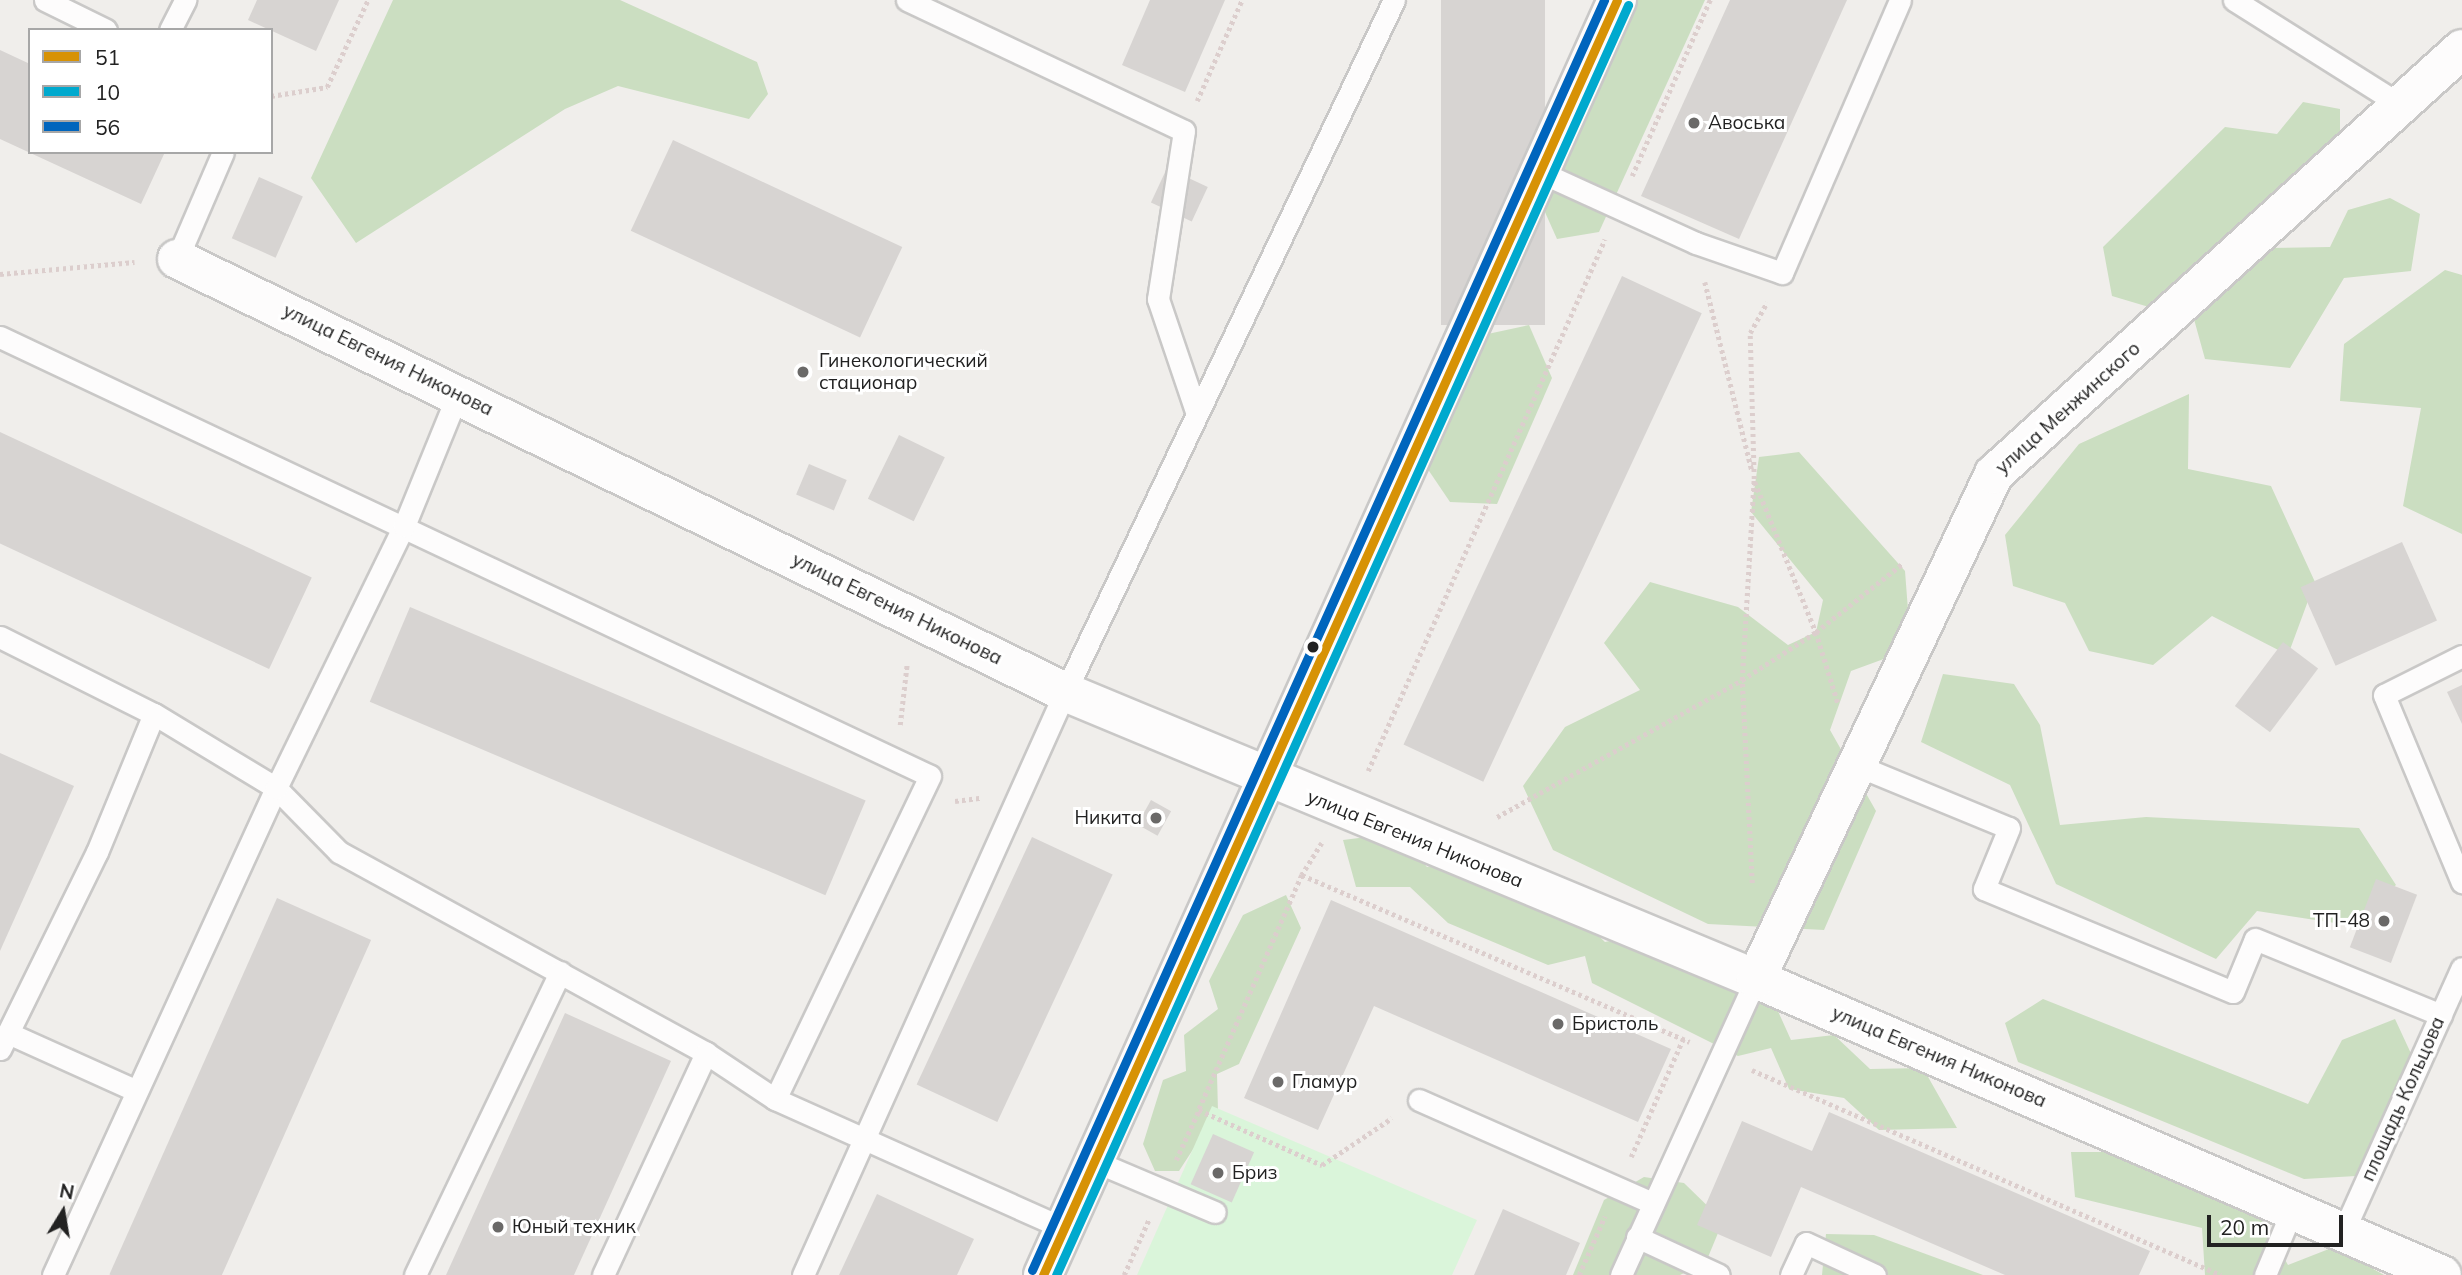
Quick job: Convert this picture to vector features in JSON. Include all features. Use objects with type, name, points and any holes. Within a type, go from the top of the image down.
[{"type":"street","points":[[1043,1275],[1617,0]]},
{"type":"street","name":"улица Менжинского","points":[[1756,979],[1994,474],[2462,49]]},
{"type":"street","name":"улица Евгения Никонова","points":[[177,259],[1065,692],[1268,779],[1756,979],[2344,1230],[2442,1275]]},
{"type":"lane","points":[[45,0],[102,28]]},
{"type":"lane","points":[[171,28],[185,0]]},
{"type":"lane","points":[[907,0],[1184,131],[1158,299],[1197,414]]},
{"type":"lane","points":[[803,1275],[866,1140],[1065,692],[1394,0]]},
{"type":"lane","points":[[1539,172],[1696,243],[1782,273],[1900,0]]},
{"type":"lane","points":[[2235,0],[2402,106]]},
{"type":"lane","points":[[177,259],[222,154]]},
{"type":"lane","points":[[0,337],[930,776],[775,1099]]},
{"type":"lane","points":[[53,1275],[276,788],[404,526],[458,394]]},
{"type":"lane","points":[[0,637],[155,714],[276,788],[339,852],[706,1053],[775,1099],[1064,1228]]},
{"type":"lane","points":[[2462,656],[2384,695],[2462,882]]},
{"type":"lane","points":[[137,1091],[4,1041],[97,852],[155,714]]},
{"type":"lane","points":[[1856,765],[2009,828],[1984,889],[2233,992],[2255,939],[2441,1015]]},
{"type":"lane","name":"площадь Кольцова","points":[[2344,1230],[2462,968]]},
{"type":"lane","points":[[415,1275],[560,972]]},
{"type":"lane","points":[[1621,1275],[1756,979]]},
{"type":"lane","points":[[603,1275],[706,1053]]},
{"type":"lane","points":[[1419,1100],[1653,1203]]},
{"type":"lane","points":[[1094,1161],[1215,1212]]},
{"type":"lane","points":[[2265,1275],[2293,1208]]},
{"type":"lane","points":[[1637,1237],[1719,1275]]},
{"type":"lane","points":[[1791,1275],[1806,1243],[1875,1275]]},
{"type":"path","points":[[273,96],[327,87],[368,0]]},
{"type":"path","points":[[1184,131],[1242,0]]},
{"type":"path","points":[[1419,1100],[1322,1165],[1199,1110],[1301,875],[1366,777],[1710,0]]},
{"type":"path","points":[[1696,243],[1754,479],[1816,632],[1856,765]]},
{"type":"path","points":[[0,274],[177,259]]},
{"type":"path","points":[[1753,893],[1742,680],[1754,479],[1750,333],[1782,273]]},
{"type":"path","points":[[1497,817],[1742,680],[1816,632],[1911,557]]},
{"type":"path","points":[[896,760],[913,617]]},
{"type":"path","points":[[916,805],[1020,794]]},
{"type":"path","points":[[1301,875],[2221,1275]]},
{"type":"green space","points":[[393,0],[620,0],[757,62],[768,94],[749,119],[618,86],[565,109],[356,243],[311,178]]},
{"type":"green space","points":[[1632,0],[1705,0],[1599,232],[1557,239],[1540,201]]},
{"type":"green space","points":[[2303,102],[2340,109],[2340,152],[2159,310],[2112,296],[2103,247],[2225,127],[2277,134]]},
{"type":"green space","points":[[2390,198],[2420,214],[2411,271],[2344,278],[2290,368],[2205,359],[2192,312],[2266,248],[2330,247],[2348,210]]},
{"type":"green space","points":[[2445,270],[2462,275],[2462,534],[2403,506],[2421,408],[2340,401],[2344,344]]},
{"type":"green space","points":[[1529,325],[1552,378],[1497,504],[1450,502],[1425,465],[1483,335]]},
{"type":"green space","points":[[2189,394],[2188,469],[2271,486],[2315,582],[2288,655],[2212,616],[2153,665],[2089,651],[2065,603],[2013,586],[2005,535],[2079,444]]},
{"type":"green space","points":[[1799,452],[1905,571],[1911,649],[1851,671],[1830,730],[1876,811],[1824,930],[1708,924],[1553,850],[1523,786],[1565,727],[1640,690],[1604,643],[1650,582],[1738,607],[1788,645],[1816,632],[1823,600],[1751,512],[1759,457]]},
{"type":"green space","points":[[1943,674],[2014,684],[2040,725],[2060,825],[2146,817],[2359,828],[2396,885],[2348,925],[2257,911],[2216,959],[2056,884],[2010,785],[1921,742]]},
{"type":"green space","points":[[1399,833],[1427,867],[1463,858],[1569,908],[1605,942],[1634,936],[1768,989],[1791,1040],[1834,1035],[1870,1069],[1923,1068],[1957,1128],[1879,1130],[1844,1098],[1789,1089],[1771,1048],[1738,1056],[1592,983],[1585,956],[1548,965],[1448,923],[1410,887],[1356,887],[1343,840]]},
{"type":"green space","points":[[1286,895],[1301,928],[1239,1064],[1217,1074],[1218,1111],[1179,1171],[1155,1171],[1143,1144],[1163,1080],[1186,1071],[1184,1035],[1218,1009],[1209,981],[1243,915]]},
{"type":"green space","points":[[2043,999],[2308,1104],[2342,1040],[2395,1019],[2414,1060],[2356,1176],[2304,1179],[2018,1062],[2005,1023]]},
{"type":"green space","points":[[1212,1106],[1477,1220],[1452,1275],[1137,1275]]},
{"type":"green space","points":[[2071,1152],[2125,1152],[2259,1213],[2288,1265],[2334,1247],[2384,1275],[2205,1275],[2202,1228],[2075,1197]]},
{"type":"green space","points":[[1644,1177],[1684,1183],[1723,1221],[1706,1262],[1680,1275],[1573,1275],[1604,1200]]},
{"type":"green space","points":[[1826,1234],[1874,1235],[1983,1275],[1822,1275]]},
{"type":"building","points":[[257,0],[339,0],[316,51],[273,31],[273,28],[266,28],[248,20]]},
{"type":"building","points":[[1150,0],[1225,0],[1185,92],[1122,65]]},
{"type":"building","points":[[1441,0],[1545,0],[1545,325],[1441,325]]},
{"type":"building","points":[[1730,0],[1847,0],[1739,239],[1641,196]]},
{"type":"building","points":[[0,50],[28,63],[28,152],[0,139]]},
{"type":"building","points":[[673,140],[902,247],[860,338],[631,231]]},
{"type":"building","points":[[33,154],[164,154],[141,204]]},
{"type":"building","points":[[1167,168],[1208,187],[1192,221],[1151,202]]},
{"type":"building","points":[[259,177],[303,197],[276,258],[232,238]]},
{"type":"building","points":[[1622,276],[1702,313],[1483,782],[1404,745]]},
{"type":"building","points":[[0,432],[312,577],[269,669],[0,543]]},
{"type":"building","points":[[899,435],[945,457],[914,521],[868,499]]},
{"type":"building","points":[[809,464],[847,480],[834,510],[796,494]]},
{"type":"building","points":[[2402,542],[2437,621],[2336,666],[2301,587]]},
{"type":"building","points":[[410,607],[866,800],[825,895],[370,702]]},
{"type":"building","points":[[2283,642],[2318,668],[2270,732],[2235,706]]},
{"type":"building","points":[[2462,685],[2462,724],[2447,692]]},
{"type":"building","points":[[0,753],[74,786],[0,951]]},
{"type":"building","points":[[1151,800],[1171,811],[1158,836],[1137,824]]},
{"type":"building","points":[[1032,837],[1113,875],[997,1122],[917,1084]]},
{"type":"building","name":"ТП-48","points":[[2376,879],[2417,895],[2391,963],[2350,947]]},
{"type":"building","points":[[277,898],[371,940],[222,1275],[109,1274]]},
{"type":"building","points":[[1331,900],[1671,1049],[1638,1122],[1374,1006],[1318,1130],[1244,1098]]},
{"type":"building","points":[[565,1013],[671,1061],[574,1275],[446,1275]]},
{"type":"building","points":[[1829,1112],[2150,1251],[2139,1275],[2005,1275],[1801,1187],[1771,1257],[1697,1225],[1742,1121],[1812,1151]]},
{"type":"building","points":[[1213,1134],[1254,1152],[1232,1203],[1191,1184]]},
{"type":"building","points":[[877,1194],[974,1239],[957,1275],[839,1275]]},
{"type":"building","points":[[1503,1209],[1580,1243],[1566,1275],[1474,1275]]},
{"type":"transit line","name":"56","points":[[1032,1270],[1604,0]]},
{"type":"transit line","name":"51","points":[[1043,1275],[1617,0]]},
{"type":"transit line","name":"10","points":[[1056,1275],[1628,5]]},
{"type":"place","name":"Авоська","points":[[1694,123]]},
{"type":"place","name":"Гинекологический стационар","points":[[803,372]]},
{"type":"place","name":"Никита","points":[[1156,818]]},
{"type":"place","name":"ТП-48","points":[[2384,921]]},
{"type":"place","name":"Бристоль","points":[[1558,1024]]},
{"type":"place","name":"Гламур","points":[[1278,1082]]},
{"type":"place","name":"Бриз","points":[[1218,1173]]},
{"type":"place","name":"Юный техник","points":[[498,1227]]}]
